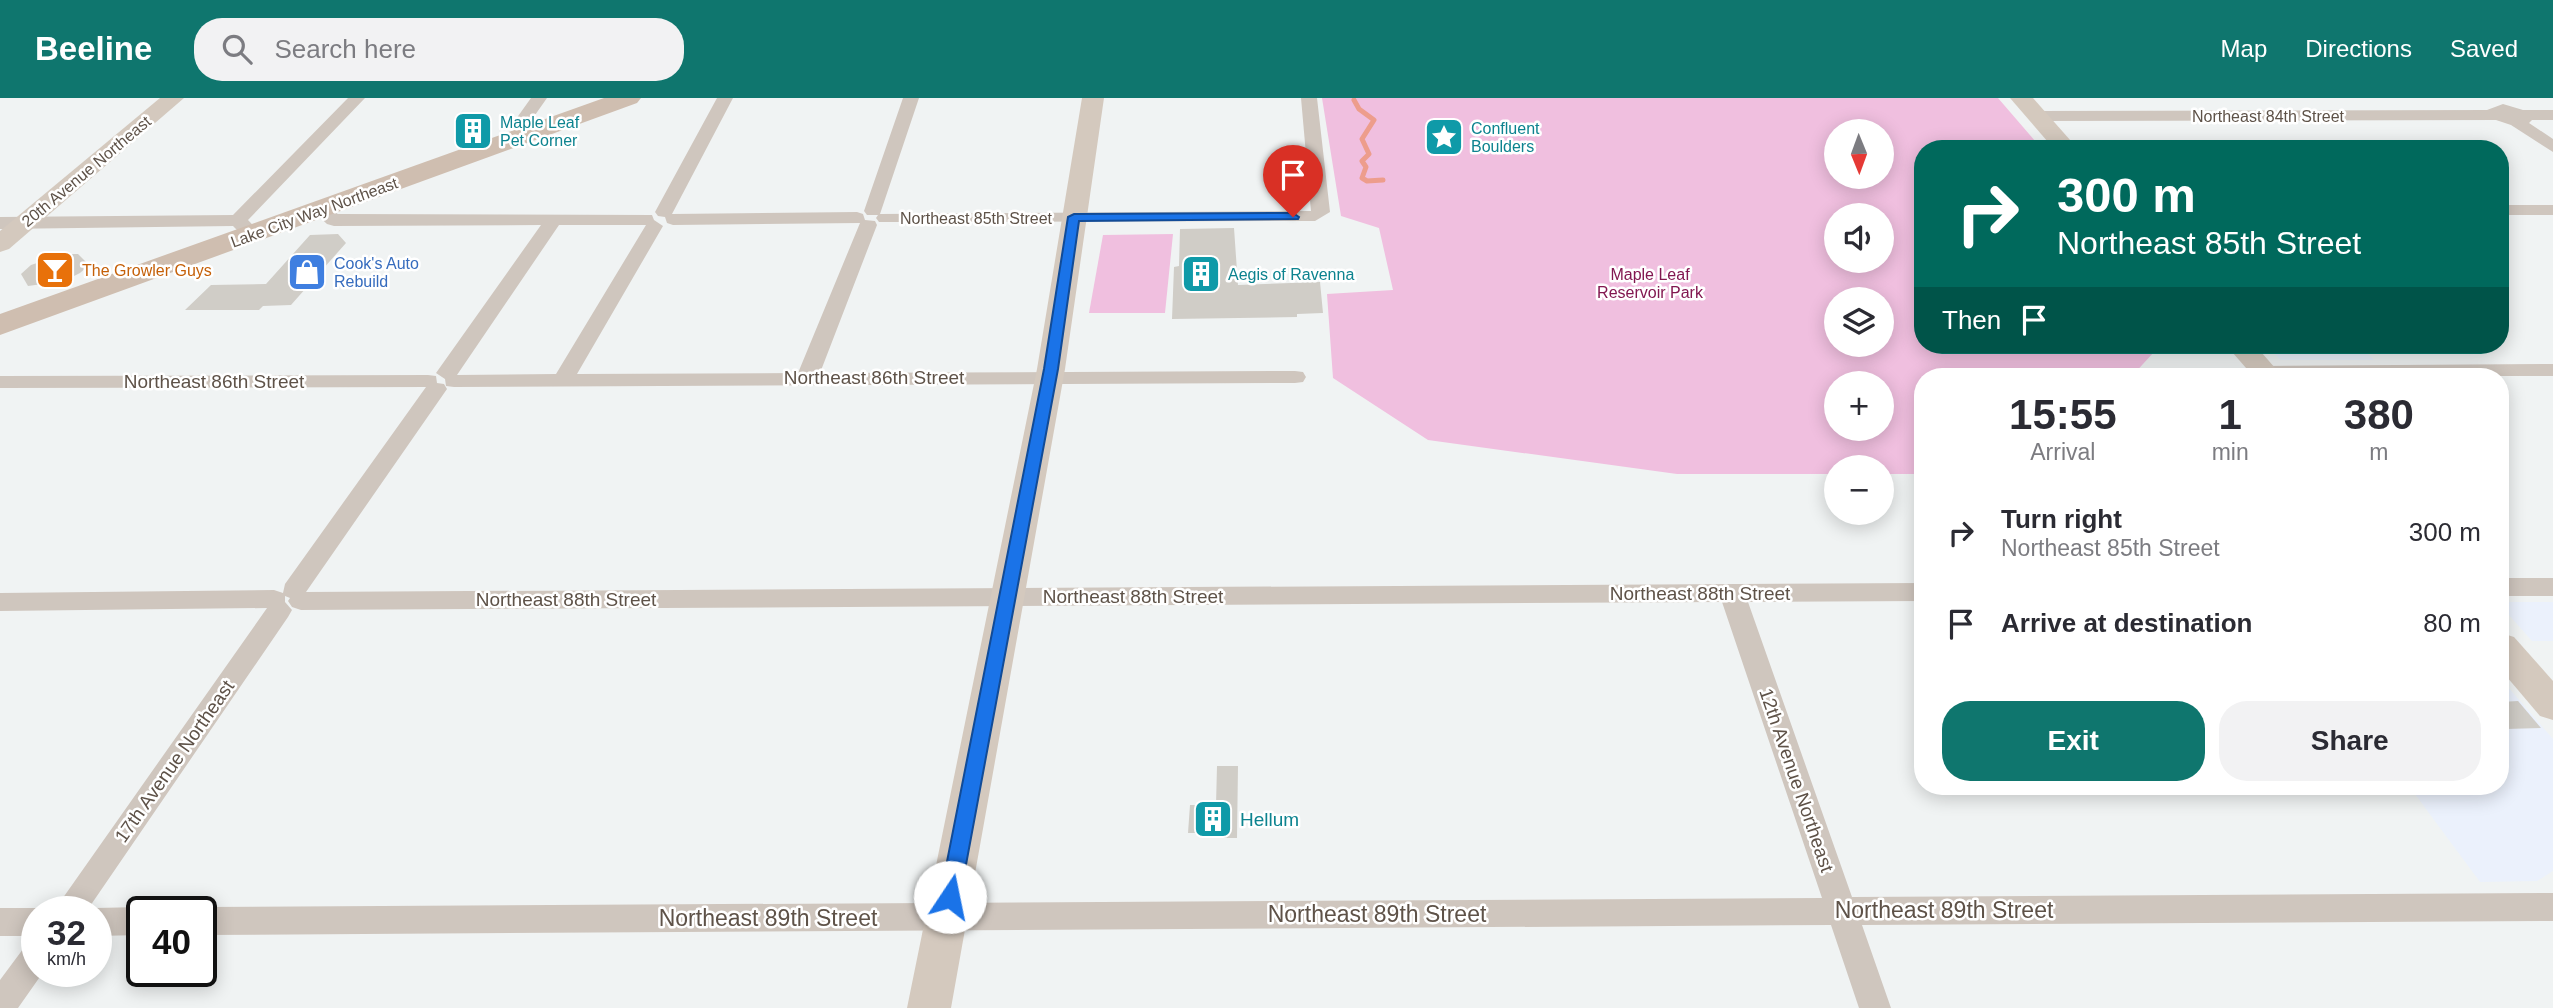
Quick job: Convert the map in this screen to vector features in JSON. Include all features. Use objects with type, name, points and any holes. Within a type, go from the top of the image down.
[{"type":"main road","name":"Lake City Way Northeast","points":[[0,325],[245,227],[320,209],[628,98]]},
{"type":"street","name":"20th Avenue Northeast","points":[[0,244],[173,98]]},
{"type":"street","points":[[0,223],[245,227],[356,98]]},
{"type":"street","points":[[530,134],[519,126],[539,98]]},
{"type":"street","points":[[563,380],[659,219],[725,98]]},
{"type":"street","points":[[807,378],[871,218],[911,98]]},
{"type":"street","points":[[929,1008],[1049,377],[1093,98]]},
{"type":"street","name":"Northeast 85th Street","points":[[320,209],[334,220],[1319,215],[1309,98]]},
{"type":"street","points":[[2021,98],[2059,140]]},
{"type":"street","points":[[2484,98],[2499,112],[2519,118],[2553,115]]},
{"type":"street","name":"Northeast 84th Street","points":[[2038,116],[2499,112]]},
{"type":"street","points":[[2519,118],[2553,147]]},
{"type":"street","points":[[2509,210],[2553,210]]},
{"type":"street","name":"17th Avenue Northeast","points":[[79,896],[554,219]]},
{"type":"street","points":[[2249,354],[2261,368]]},
{"type":"street","points":[[2509,371],[2553,370]]},
{"type":"street","name":"Northeast 86th Street","points":[[0,382],[1295,377]]},
{"type":"street","points":[[2509,587],[2553,587]]},
{"type":"street","name":"Northeast 88th Street","points":[[0,602],[1914,592]]},
{"type":"street","name":"12th Avenue Northeast","points":[[1732,593],[1875,1008]]},
{"type":"street","points":[[2509,655],[2553,706]]},
{"type":"street","name":"Northeast 89th Street","points":[[217,921],[2553,907]]},
{"type":"street","points":[[0,922],[21,922]]},
{"type":"street","points":[[0,1007],[21,977]]},
{"type":"shaded area","points":[[2275,354],[2368,354],[2374,360],[2281,360]]},
{"type":"shaded area","points":[[2509,602],[2553,602],[2553,641],[2532,641],[2509,615]]},
{"type":"shaded area","points":[[2509,688],[2553,739],[2553,871],[2537,881],[2480,882],[2416,795],[2509,795]]},
{"type":"green space","name":"Maple Leaf Reservoir Park","points":[[1322,98],[1998,98],[2034,140],[1914,140],[1914,354],[2152,354],[2139,368],[1914,368],[1914,474],[1894,474],[1894,455],[1824,455],[1824,474],[1677,474],[1428,440],[1333,378],[1327,294],[1393,290],[1379,228],[1341,216]]},
{"type":"green space","points":[[1173,234],[1165,313],[1089,313],[1103,235]]},
{"type":"building","name":"Aegis of Ravenna","points":[[1234,228],[1238,285],[1320,282],[1323,313],[1297,314],[1297,317],[1172,319],[1174,267],[1179,266],[1180,229]]},
{"type":"building","name":"Cook's Auto Rebuild","points":[[338,234],[346,243],[291,305],[263,306],[259,310],[185,310],[211,285],[266,284],[310,235]]},
{"type":"building","name":"The Growler Guys","points":[[64,254],[78,254],[89,265],[64,281],[28,286],[21,274],[31,265]]},
{"type":"building","points":[[2518,701],[2541,728],[2509,729],[2509,702]]},
{"type":"building","name":"Hellum","points":[[1217,766],[1238,766],[1237,838],[1213,838],[1214,833],[1188,833],[1190,805],[1216,805]]},
{"type":"waterway","points":[[1354,100],[1359,109],[1374,120],[1362,139],[1369,154],[1362,161],[1366,167],[1362,178],[1367,181],[1383,180]]},
{"type":"place","name":"Maple Leaf Pet Corner","points":[[473,131]]},
{"type":"place","name":"Confluent Boulders","points":[[1444,137]]},
{"type":"place","name":"The Growler Guys","points":[[55,270]]},
{"type":"place","name":"Cook's Auto Rebuild","points":[[307,272]]},
{"type":"place","name":"Aegis of Ravenna","points":[[1201,274]]},
{"type":"place","name":"Hellum","points":[[1213,819]]},
{"type":"route","points":[[950,897],[1051,369],[1074,217],[1293,217]]}]
